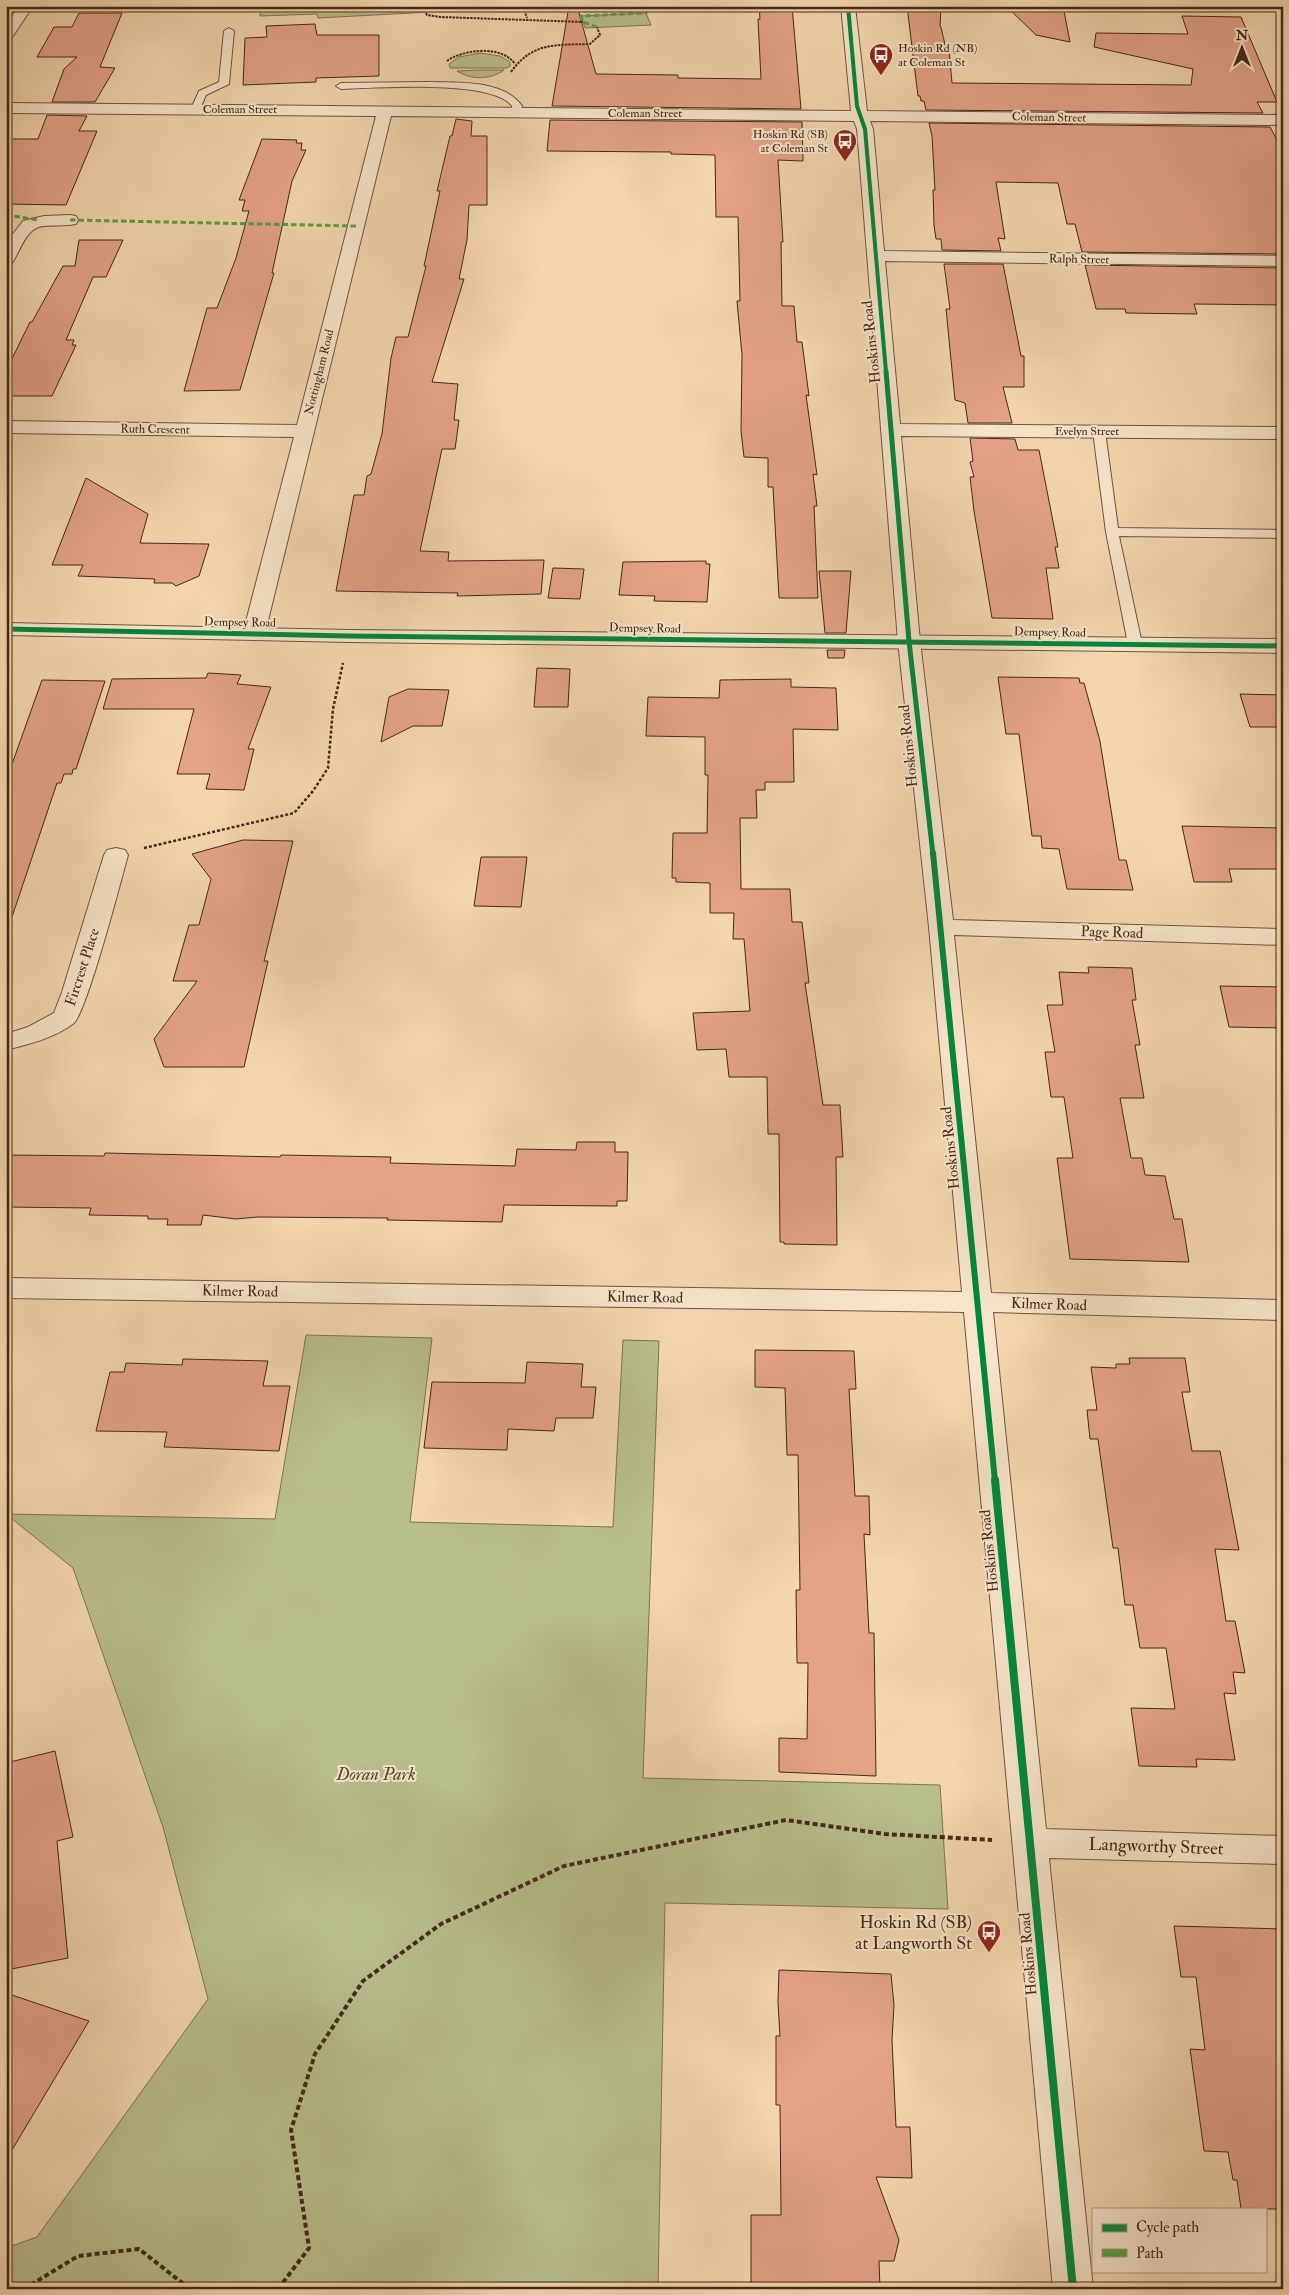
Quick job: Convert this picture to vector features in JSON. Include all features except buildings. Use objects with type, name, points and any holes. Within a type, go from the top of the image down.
[{"type":"street","points":[[6,36],[26,6]]},
{"type":"street","name":"Hoskins Road","points":[[848,6],[857,106],[864,129],[892,430],[909,641],[941,927],[1073,2289]]},
{"type":"street","points":[[1256,6],[1283,6]]},
{"type":"street","name":"Coleman Street","points":[[6,108],[861,114],[1283,120]]},
{"type":"street","name":"Nottingham Road","points":[[254,633],[386,111]]},
{"type":"street","points":[[6,259],[25,226],[40,220],[70,220]]},
{"type":"street","name":"Ralph Street","points":[[875,256],[1283,261]]},
{"type":"street","name":"Ruth Crescent","points":[[6,428],[304,431]]},
{"type":"street","name":"Evelyn Street","points":[[892,430],[1283,433]]},
{"type":"street","name":"Dempsey Road","points":[[6,629],[349,636],[1283,646]]},
{"type":"street","name":"Fircrest Place","points":[[6,1042],[37,1032],[65,1017],[116,855]]},
{"type":"street","name":"Page Road","points":[[941,927],[1283,937]]},
{"type":"street","name":"Kilmer Road","points":[[6,1288],[977,1302],[1283,1310]]},
{"type":"street","name":"Langworthy Street","points":[[1030,1843],[1283,1850]]},
{"type":"lane","points":[[196,109],[202,94],[224,84],[229,31]]},
{"type":"lane","points":[[341,86],[447,86],[486,89],[508,96],[517,106],[516,112]]},
{"type":"lane","points":[[1099,431],[1112,532],[1135,644]]},
{"type":"lane","points":[[1112,532],[1283,534]]},
{"type":"path","points":[[646,13],[652,6]]},
{"type":"path","points":[[523,7],[527,18]]},
{"type":"path","points":[[426,13],[427,15],[442,17],[527,18],[583,22]]},
{"type":"path","points":[[530,53],[549,45],[590,44],[600,35],[597,28]]},
{"type":"path","points":[[445,64],[448,59],[455,55],[480,52],[503,54],[511,58],[515,64]]},
{"type":"path","points":[[116,855],[210,831],[294,813],[313,791],[328,768],[333,709],[349,636]]},
{"type":"path","points":[[278,2289],[309,2248],[291,2130],[315,2054],[363,1981],[441,1924],[564,1866],[786,1820],[885,1834],[1030,1843]]},
{"type":"path","points":[[24,2289],[78,2256],[139,2249],[190,2289]]},
{"type":"green space","points":[[263,6],[543,6],[318,18],[317,14],[260,16],[260,8]]},
{"type":"green space","points":[[646,13],[651,25],[585,28],[581,16]]},
{"type":"green space","points":[[480,53],[500,56],[510,62],[510,66],[507,68],[450,68],[449,64],[459,57]]},
{"type":"green space","points":[[504,70],[493,76],[481,78],[468,76],[457,71]]},
{"type":"green space","name":"Doran Park","points":[[306,1335],[432,1338],[410,1522],[613,1527],[623,1340],[659,1341],[643,1778],[940,1785],[948,1909],[665,1903],[658,2289],[6,2289],[6,2248],[37,2237],[208,1999],[163,1827],[73,1568],[6,1514],[275,1519]]},
{"type":"marked path","points":[[597,27],[583,22],[581,16],[646,13]]},
{"type":"marked path","points":[[6,215],[39,220]]},
{"type":"marked path","points":[[70,220],[235,225],[356,226]]},
{"type":"cycle path","points":[[848,6],[857,106],[865,129],[909,641],[941,927],[1073,2289]]},
{"type":"cycle path","points":[[6,629],[349,636],[1283,646]]},
{"type":"place","name":"Hoskin Rd (NB) at Coleman St","points":[[881,76]]},
{"type":"place","name":"Hoskin Rd (SB) at Coleman St","points":[[845,162]]},
{"type":"place","name":"Hoskin Rd (SB) at Langworth St","points":[[989,1953]]}]
